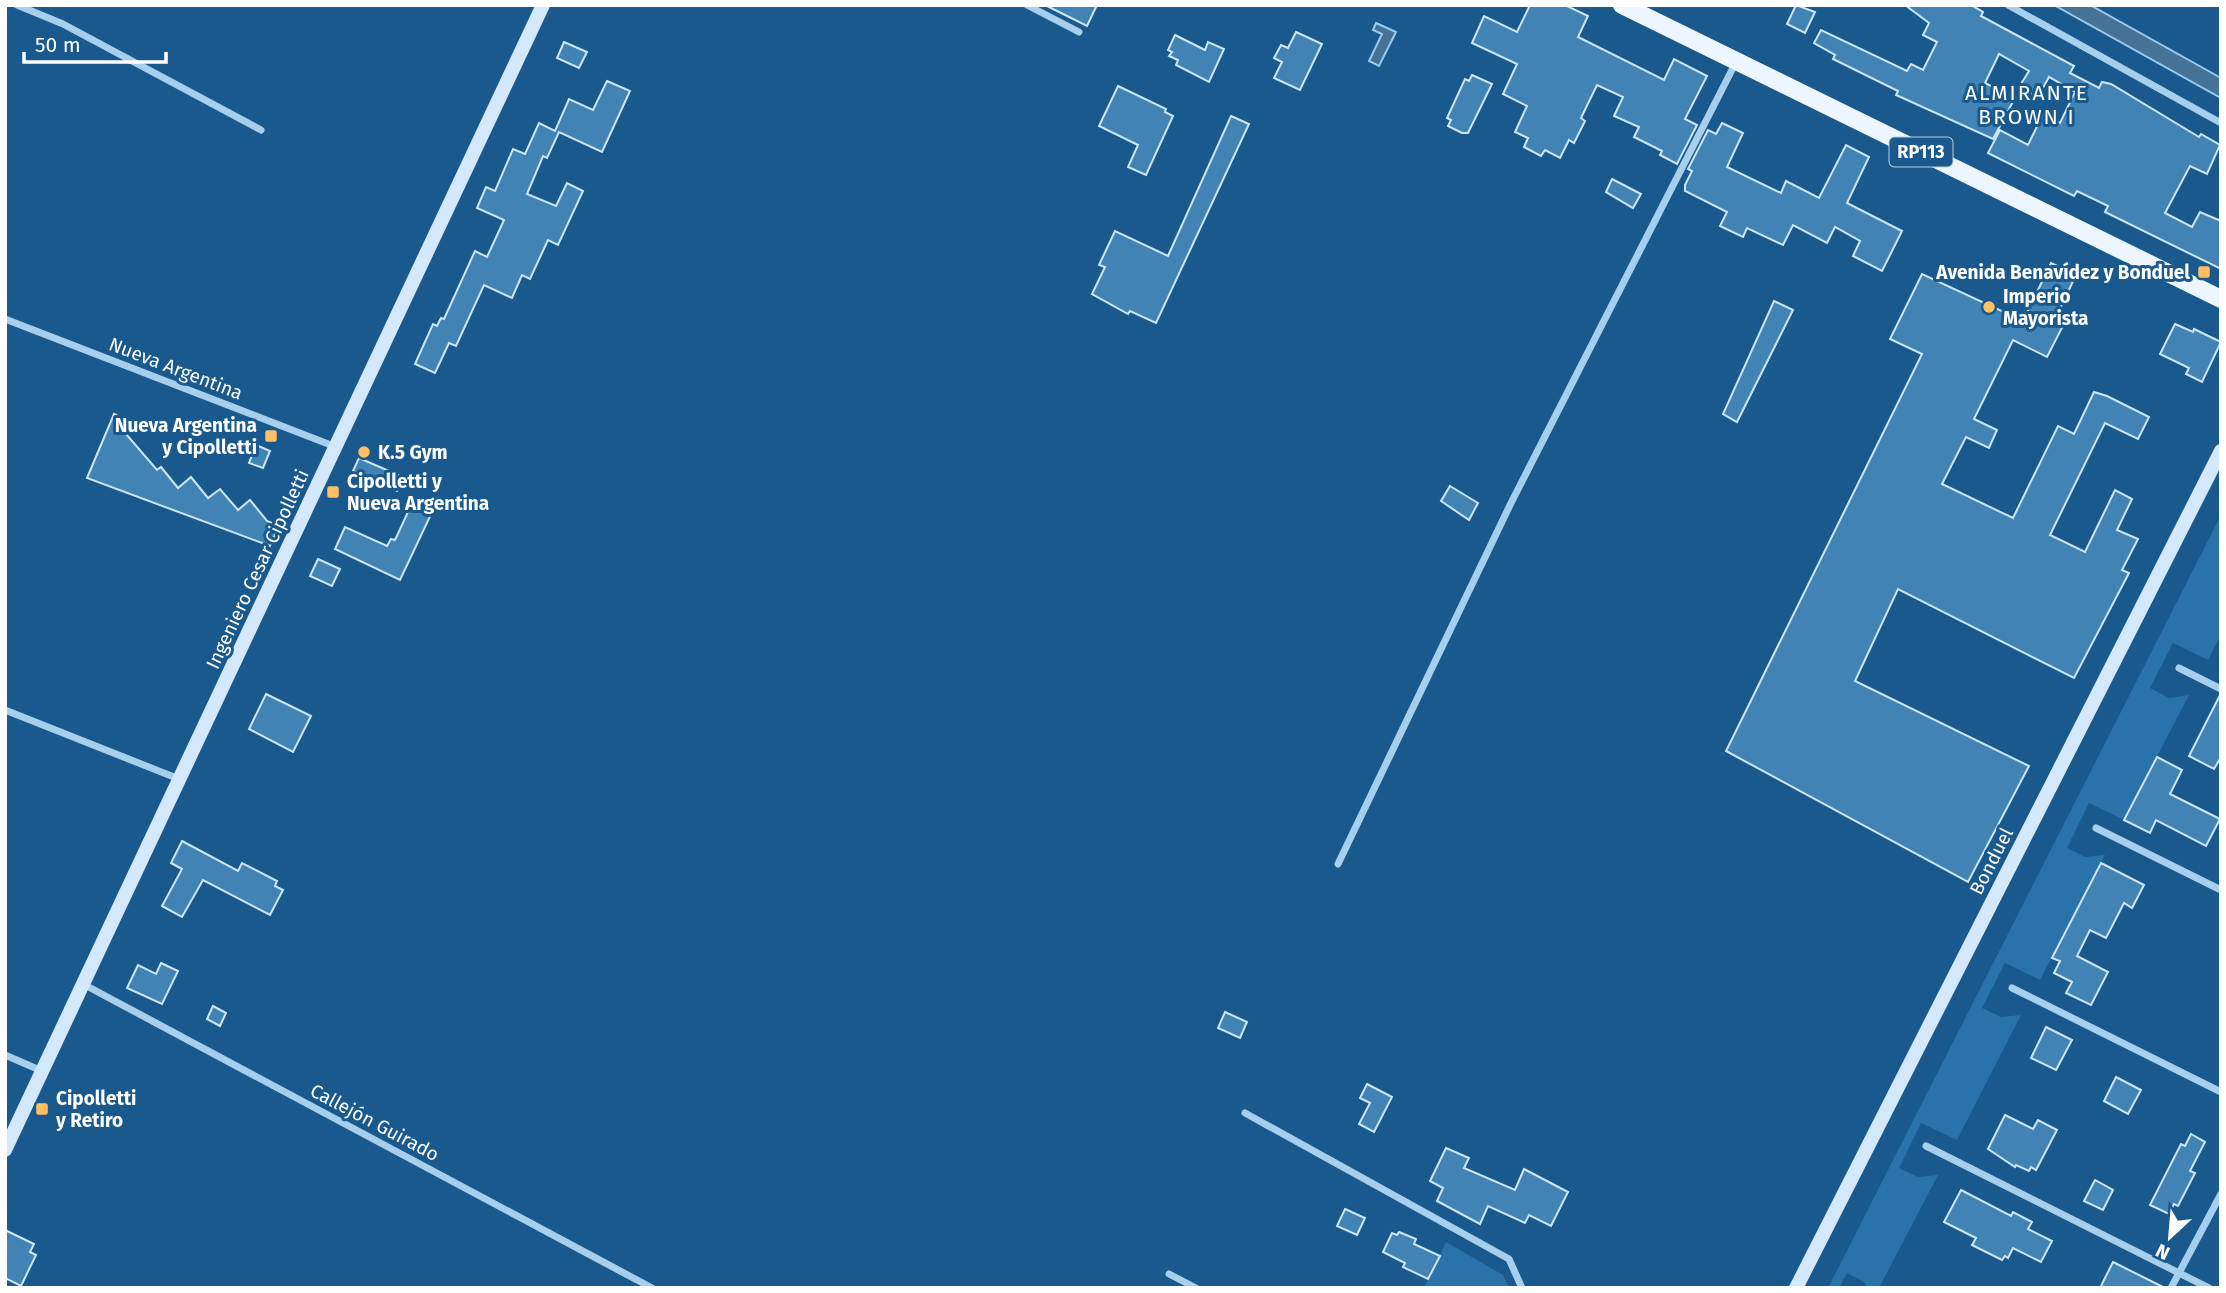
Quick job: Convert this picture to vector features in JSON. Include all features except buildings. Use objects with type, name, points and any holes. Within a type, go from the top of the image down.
[{"type":"main road","name":"RP113","points":[[1622,5],[2221,299]]},
{"type":"street","points":[[17,5],[63,24],[261,130]]},
{"type":"street","name":"Ingeniero Cesar Cipolletti","points":[[5,1150],[543,5]]},
{"type":"street","points":[[1027,5],[1079,32]]},
{"type":"street","points":[[2008,5],[2221,123]]},
{"type":"street","points":[[1338,864],[1511,503],[1736,61]]},
{"type":"street","name":"Nueva Argentina","points":[[5,318],[336,447]]},
{"type":"street","name":"Bonduel","points":[[1796,1288],[2221,451]]},
{"type":"street","points":[[2179,668],[2221,689]]},
{"type":"street","points":[[5,710],[179,780]]},
{"type":"street","points":[[2096,828],[2221,890]]},
{"type":"street","name":"Callejón Guirado","points":[[83,985],[652,1288]]},
{"type":"street","points":[[2011,988],[2221,1092]]},
{"type":"street","points":[[5,1055],[42,1071]]},
{"type":"street","points":[[1245,1112],[1509,1259],[1522,1288]]},
{"type":"street","points":[[1926,1146],[2209,1288]]},
{"type":"street","points":[[2171,1288],[2221,1194]]},
{"type":"street","points":[[1169,1274],[1196,1288]]},
{"type":"shaded area","points":[[2054,5],[2090,5],[2221,78],[2221,98]]},
{"type":"shaded area","points":[[1376,23],[1396,32],[1379,66],[1369,61],[1382,34],[1373,30]]},
{"type":"shaded area","points":[[2221,515],[2221,635],[2208,660],[2173,643],[2150,688],[2169,698],[2189,695],[2124,820],[2089,803],[2067,848],[2085,857],[2105,855],[2040,980],[2005,963],[1982,1008],[2001,1017],[2021,1015],[1957,1140],[1921,1123],[1899,1168],[1918,1177],[1938,1175],[1879,1288],[1867,1288],[1864,1282],[1847,1273],[1839,1288],[1828,1288]]},
{"type":"shaded area","points":[[1446,1242],[1503,1275],[1509,1288],[1424,1288]]},
{"type":"place","name":"Avenida Benavídez y Bonduel","points":[[2204,272]]},
{"type":"place","name":"Imperio Mayorista","points":[[1989,307]]},
{"type":"place","name":"Nueva Argentina y Cipolletti","points":[[271,436]]},
{"type":"place","name":"K.5 Gym","points":[[364,452]]},
{"type":"place","name":"Cipolletti y Nueva Argentina","points":[[333,492]]},
{"type":"place","name":"Cipolletti y Retiro","points":[[42,1109]]},
{"type":"district","name":"ALMIRANTE BROWN I","points":[[2027,105]]}]
